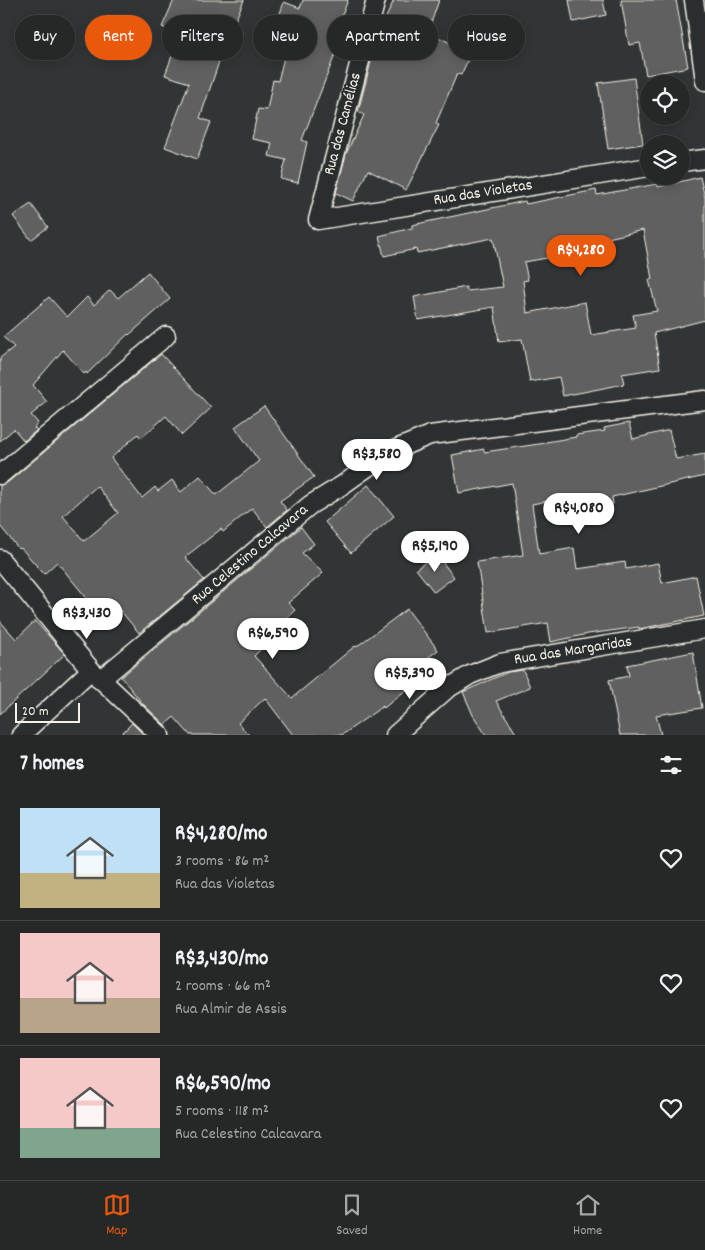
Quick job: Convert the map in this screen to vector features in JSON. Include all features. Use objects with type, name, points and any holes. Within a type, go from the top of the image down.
[{"type":"street","name":"Rua das Camélias","points":[[318,220],[376,0]]},
{"type":"street","points":[[694,0],[705,81]]},
{"type":"street","points":[[690,161],[705,159]]},
{"type":"street","name":"Rua das Violetas","points":[[318,220],[640,168]]},
{"type":"street","points":[[0,475],[166,336]]},
{"type":"street","name":"Rua Celestino Calcavara","points":[[21,735],[310,505],[390,452],[430,435],[705,400]]},
{"type":"street","points":[[0,559],[96,675],[160,735]]},
{"type":"street","name":"Rua das Margaridas","points":[[395,735],[447,689],[470,675],[500,663],[705,629]]},
{"type":"building","points":[[174,0],[244,0],[238,15],[167,15]]},
{"type":"building","points":[[303,0],[348,0],[342,15],[327,15],[327,60],[333,60],[302,140],[307,142],[298,183],[281,179],[286,160],[269,156],[272,143],[252,139],[258,109],[267,110],[273,80],[278,81],[283,60],[317,60],[317,15],[279,15],[284,2],[300,8]]},
{"type":"building","points":[[394,0],[439,0],[434,15],[387,15]]},
{"type":"building","points":[[569,0],[603,0],[606,15],[573,22]]},
{"type":"building","points":[[621,0],[676,0],[688,67],[646,75],[640,43],[629,45]]},
{"type":"building","points":[[438,37],[448,42],[448,60],[468,60],[461,75],[457,74],[436,123],[439,125],[406,190],[368,170],[353,201],[336,193],[346,154],[364,115],[358,112],[371,60],[438,60]]},
{"type":"building","points":[[170,60],[220,60],[200,118],[211,122],[197,159],[165,147],[189,83],[165,75]]},
{"type":"building","points":[[634,78],[642,135],[640,135],[640,144],[608,149],[598,83]]},
{"type":"building","points":[[700,177],[705,198],[705,320],[654,333],[660,368],[622,374],[624,384],[563,396],[559,377],[530,382],[522,339],[499,342],[494,307],[418,320],[414,297],[466,287],[467,291],[503,287],[493,238],[417,253],[416,249],[384,256],[379,236],[412,228],[412,225],[525,201],[526,204],[596,190],[597,195],[657,185],[658,187],[690,185],[690,179]],"holes":[[[643,230],[652,279],[649,280],[657,311],[633,315],[636,328],[591,335],[585,302],[527,313],[523,281],[528,280],[524,262],[570,254],[570,252],[609,242],[608,238]]]},
{"type":"building","points":[[31,204],[48,227],[31,240],[13,216]]},
{"type":"building","points":[[148,272],[170,299],[128,334],[87,374],[86,372],[84,374],[63,350],[33,385],[47,402],[31,415],[38,423],[34,428],[37,430],[24,441],[14,429],[0,441],[0,358],[14,347],[3,337],[49,297],[67,317],[87,297],[94,305],[110,290],[118,298]]},
{"type":"building","points":[[161,354],[211,408],[182,435],[166,416],[141,438],[138,434],[111,458],[142,498],[155,487],[158,491],[172,480],[181,492],[200,476],[216,495],[259,461],[235,427],[264,406],[314,477],[280,501],[287,510],[267,527],[252,508],[223,532],[221,529],[185,557],[204,580],[139,633],[120,610],[95,630],[83,616],[94,607],[57,562],[44,574],[21,548],[19,549],[0,526],[0,485],[7,483]],"holes":[[[97,486],[118,513],[84,541],[63,516]]]},
{"type":"building","points":[[629,423],[633,439],[669,430],[676,459],[705,454],[705,476],[612,497],[613,504],[586,508],[584,494],[532,504],[539,554],[574,548],[577,569],[625,562],[626,569],[658,563],[662,583],[696,576],[704,616],[639,629],[639,627],[588,634],[551,642],[548,623],[488,633],[477,562],[523,555],[512,483],[459,493],[452,455],[484,449],[484,452],[546,443],[576,437],[576,435],[605,431],[604,428]]},
{"type":"building","points":[[368,485],[394,516],[351,553],[325,522]]},
{"type":"building","points":[[301,527],[314,544],[302,553],[323,573],[288,603],[295,610],[257,645],[261,649],[254,656],[292,698],[355,646],[407,609],[438,650],[425,660],[430,667],[430,674],[414,686],[413,684],[384,708],[383,706],[342,735],[293,735],[265,698],[238,723],[249,735],[190,735],[174,717],[165,725],[143,704],[121,677]]},
{"type":"building","points":[[436,554],[454,577],[434,592],[416,569]]},
{"type":"building","points":[[0,621],[16,639],[35,621],[65,654],[0,714]]},
{"type":"building","points":[[693,652],[702,708],[656,715],[661,735],[620,735],[609,680],[629,676],[627,665]]},
{"type":"building","points":[[523,670],[530,687],[496,701],[517,735],[486,735],[473,715],[463,692],[508,672]]},
{"type":"building","points":[[132,723],[144,735],[120,735]]}]
